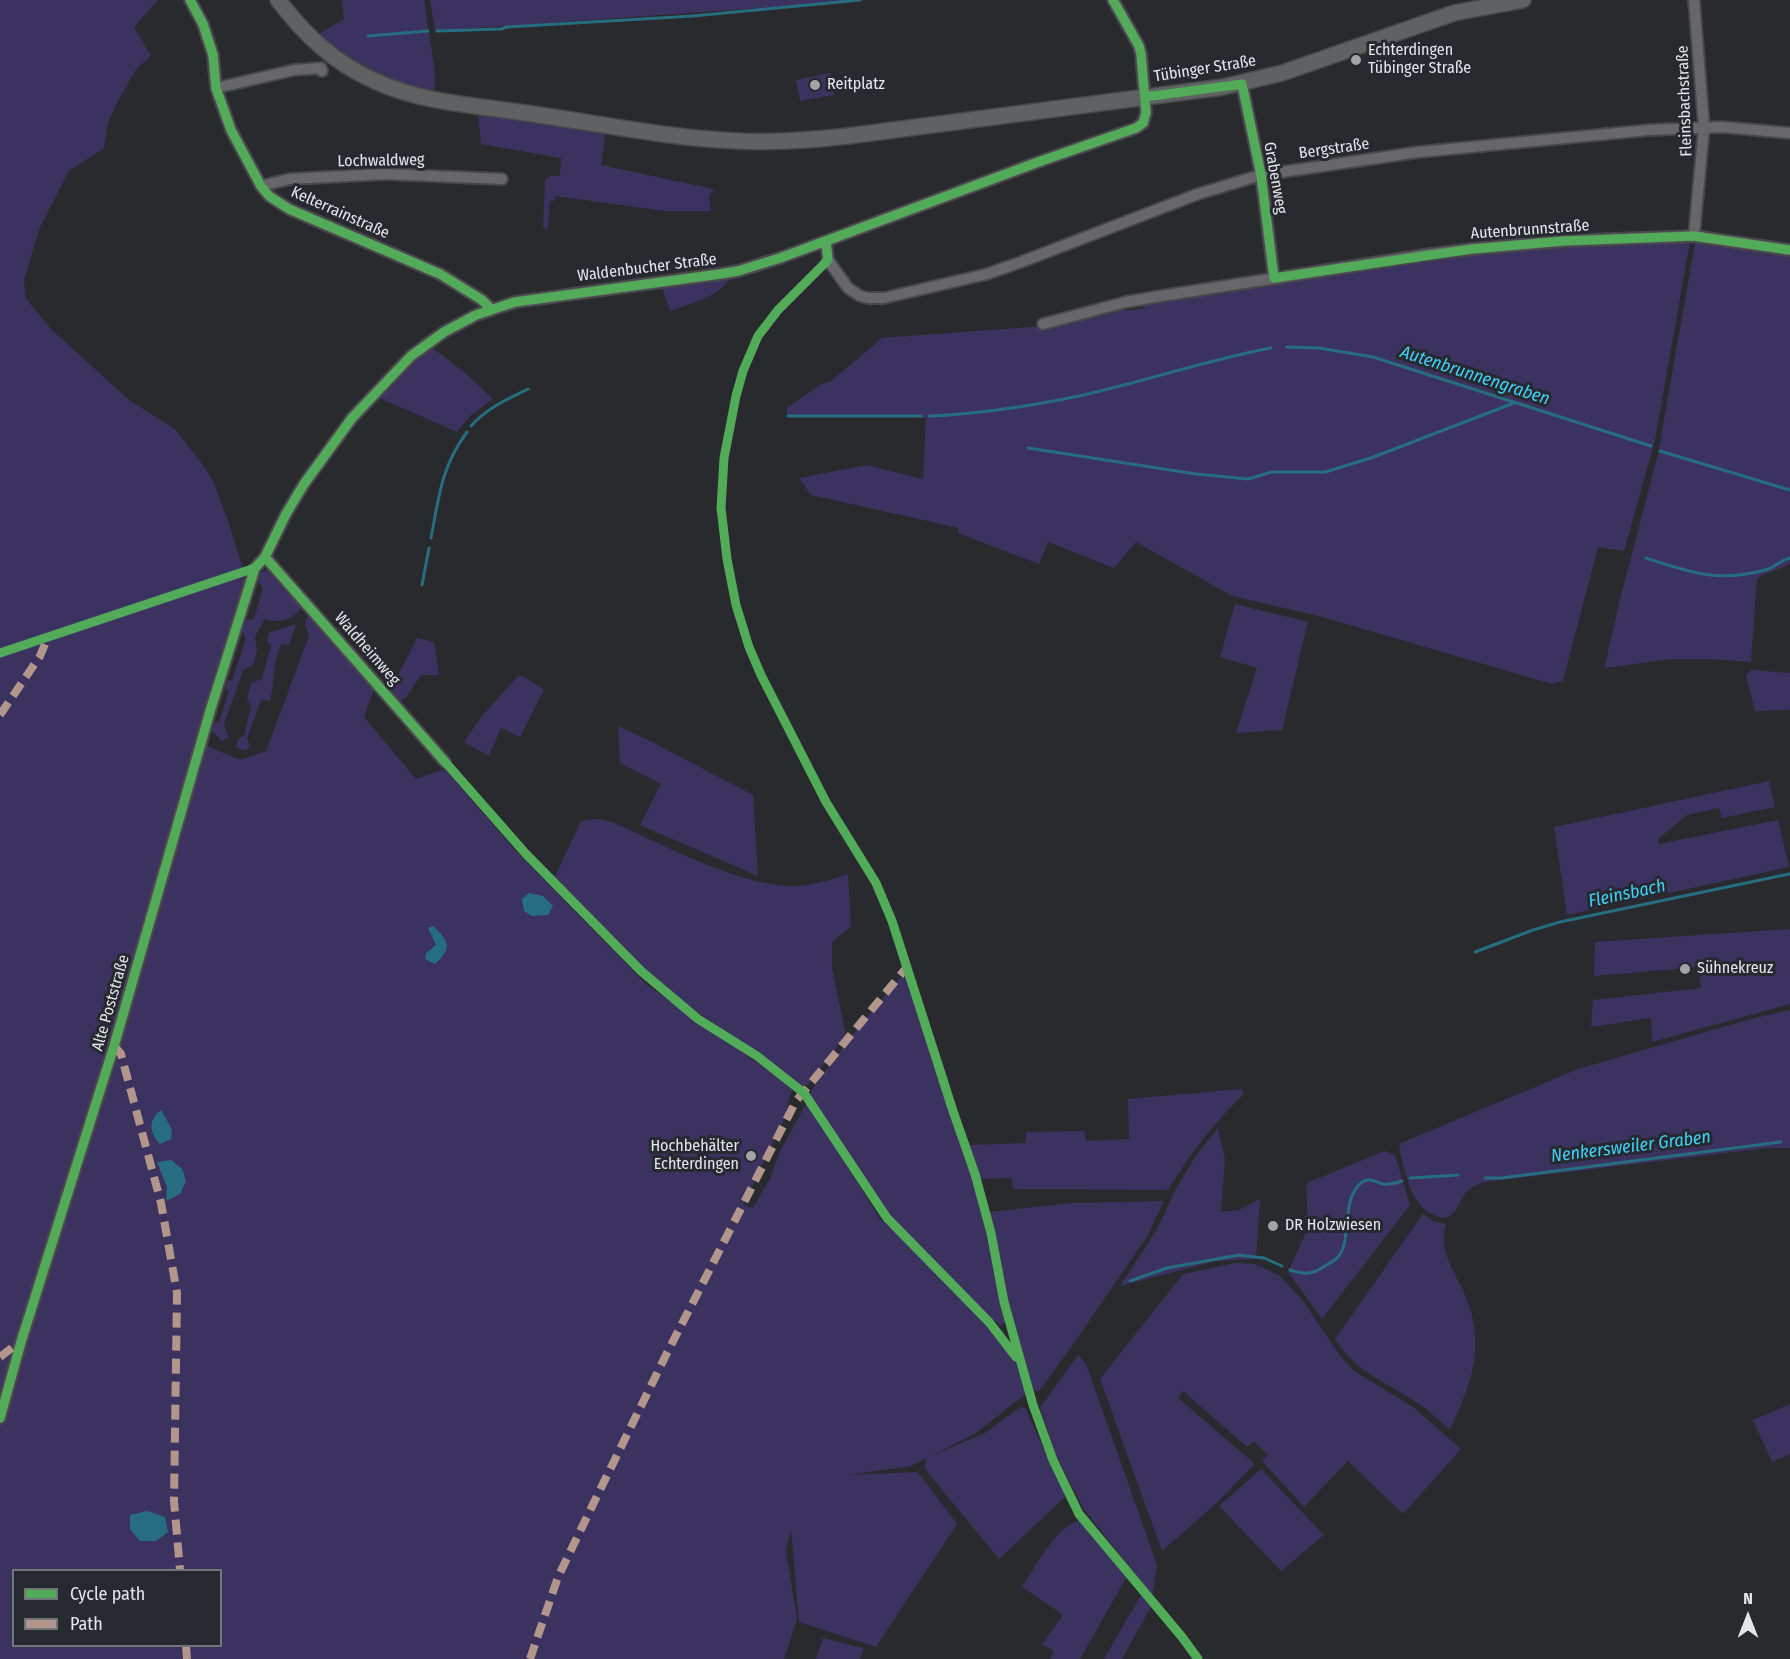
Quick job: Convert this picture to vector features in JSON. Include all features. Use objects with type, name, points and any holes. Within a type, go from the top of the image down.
[{"type":"main road","name":"Tübinger Straße","points":[[278,0],[312,39],[345,66],[386,86],[423,97],[701,138],[777,141],[848,136],[1242,84],[1282,73],[1454,14],[1523,0]]},
{"type":"street","name":"Kelterrainstraße","points":[[190,0],[203,24],[213,55],[216,88],[231,130],[268,196],[289,209],[440,274],[482,300],[491,309]]},
{"type":"street","name":"Waldenbucher Straße","points":[[247,596],[255,568],[265,557],[286,514],[304,484],[341,433],[374,394],[411,356],[460,323],[491,309],[529,299],[738,271],[1136,129],[1146,118],[1139,46],[1113,0]]},
{"type":"street","name":"Fleinsbachstraße","points":[[1694,0],[1704,127],[1694,236]]},
{"type":"street","points":[[216,88],[294,70],[321,68],[322,71]]},
{"type":"street","name":"Grabenweg","points":[[1242,84],[1261,175],[1274,278]]},
{"type":"street","name":"Bergstraße","points":[[826,241],[828,260],[848,288],[860,296],[884,298],[928,289],[1004,268],[1198,194],[1261,175],[1431,151],[1581,136],[1704,127],[1790,133]]},
{"type":"street","name":"Lochwaldweg","points":[[261,186],[290,179],[386,174],[502,179]]},
{"type":"street","name":"Autenbrunnstraße","points":[[1043,324],[1126,302],[1472,249],[1563,241],[1694,236],[1790,250]]},
{"type":"street","name":"Waldheimweg","points":[[265,557],[445,762]]},
{"type":"street","name":"Alte Poststraße","points":[[0,1418],[21,1342],[114,1046],[211,708],[247,596]]},
{"type":"shaded area","points":[[0,0],[158,0],[134,27],[151,56],[137,68],[118,101],[108,122],[104,148],[69,171],[40,227],[24,280],[26,299],[52,330],[129,400],[175,429],[213,481],[226,515],[245,574],[243,596],[198,742],[240,760],[266,751],[309,636],[305,625],[308,612],[374,689],[364,717],[416,779],[445,769],[514,849],[647,985],[793,1088],[787,1104],[789,1109],[743,1205],[753,1208],[771,1177],[779,1153],[807,1102],[880,1219],[992,1318],[1012,1345],[1027,1393],[976,1433],[929,1457],[985,1433],[1020,1407],[1025,1408],[1066,1496],[999,1559],[924,1468],[927,1458],[911,1466],[848,1475],[918,1472],[957,1524],[876,1647],[799,1622],[791,1529],[786,1551],[797,1619],[784,1659],[0,1659]]},
{"type":"shaded area","points":[[342,0],[424,0],[435,73],[434,94],[379,78],[343,58],[317,35],[344,19]]},
{"type":"shaded area","points":[[430,0],[872,0],[435,31]]},
{"type":"shaded area","name":"Reitplatz","points":[[830,73],[834,95],[800,101],[796,80]]},
{"type":"shaded area","points":[[478,114],[606,131],[601,165],[714,189],[709,197],[711,211],[665,211],[555,196],[554,201],[550,201],[548,229],[543,228],[545,179],[560,176],[561,158],[481,144]]},
{"type":"shaded area","points":[[1690,241],[1655,440],[1624,551],[1598,547],[1563,681],[1552,684],[1319,616],[1232,596],[1136,542],[1114,568],[1048,542],[1039,564],[958,533],[959,528],[811,495],[799,478],[867,465],[923,479],[926,418],[787,417],[787,408],[823,383],[830,382],[882,338],[1045,326],[1123,305],[1125,311],[1144,308],[1143,301],[1360,267],[1447,256],[1565,245]]},
{"type":"shaded area","points":[[1699,241],[1790,254],[1790,564],[1757,578],[1751,662],[1670,659],[1606,668],[1620,599],[1658,454],[1695,243]]},
{"type":"shaded area","points":[[729,279],[725,285],[711,295],[670,311],[662,288]]},
{"type":"shaded area","points":[[430,346],[464,372],[493,399],[470,416],[457,432],[375,396]]},
{"type":"shaded area","points":[[270,569],[303,605],[296,614],[281,621],[264,619],[255,637],[257,651],[253,665],[243,670],[224,725],[229,737],[222,741],[212,731],[215,722],[219,722],[229,691],[225,689],[228,680],[232,681],[246,638],[242,632],[245,620],[254,619],[263,588],[258,582],[261,572]]},
{"type":"shaded area","points":[[1235,604],[1308,622],[1282,730],[1236,733],[1257,668],[1220,657]]},
{"type":"shaded area","points":[[296,624],[289,645],[282,644],[279,651],[270,701],[261,700],[247,738],[250,746],[246,751],[236,747],[238,739],[244,736],[251,706],[247,699],[251,683],[262,679],[271,645],[267,641],[269,633]]},
{"type":"shaded area","points":[[417,638],[434,642],[439,675],[421,675],[406,697],[400,701],[391,689]]},
{"type":"shaded area","points":[[1751,670],[1790,673],[1790,710],[1755,711],[1746,676]]},
{"type":"shaded area","points":[[518,676],[523,676],[544,690],[520,737],[501,728],[489,756],[464,742],[482,716]]},
{"type":"shaded area","points":[[618,726],[753,795],[758,876],[640,825],[661,784],[620,763]]},
{"type":"shaded area","points":[[1769,781],[1775,807],[1722,818],[1719,808],[1687,815],[1658,839],[1659,844],[1778,820],[1789,867],[1567,915],[1554,827]]},
{"type":"shaded area","points":[[598,819],[612,822],[720,870],[764,883],[801,886],[848,874],[851,927],[832,942],[832,968],[846,1035],[808,1085],[800,1085],[778,1067],[685,1004],[620,948],[553,881],[581,821]]},
{"type":"shaded area","points":[[1790,929],[1790,1004],[1652,1042],[1651,1018],[1591,1027],[1593,1000],[1701,988],[1699,967],[1594,976],[1595,942]]},
{"type":"shaded area","points":[[907,977],[975,1183],[1006,1322],[1001,1326],[933,1262],[890,1217],[810,1099],[811,1091],[849,1039],[900,978]]},
{"type":"shaded area","points":[[1790,1010],[1790,1148],[1767,1148],[1485,1182],[1469,1190],[1455,1212],[1445,1218],[1427,1212],[1410,1188],[1399,1149],[1401,1143],[1578,1069]]},
{"type":"shaded area","points":[[1242,1089],[1244,1094],[1203,1139],[1168,1190],[1013,1189],[1012,1178],[980,1179],[969,1145],[1026,1143],[1026,1132],[1084,1131],[1086,1141],[1129,1139],[1128,1099]]},
{"type":"shaded area","points":[[1218,1128],[1225,1159],[1221,1212],[1239,1210],[1260,1199],[1256,1259],[1216,1261],[1120,1286],[1156,1231],[1176,1189],[1195,1157]]},
{"type":"shaded area","points":[[1385,1151],[1395,1155],[1410,1205],[1322,1319],[1288,1272],[1308,1228],[1306,1187],[1309,1182]]},
{"type":"shaded area","points":[[1164,1201],[1148,1235],[1070,1349],[1039,1391],[1034,1391],[1008,1305],[988,1212],[1072,1203]]},
{"type":"shaded area","points":[[1423,1214],[1433,1221],[1446,1224],[1444,1236],[1448,1259],[1469,1304],[1475,1332],[1472,1374],[1450,1430],[1422,1406],[1364,1370],[1344,1352],[1335,1339]]},
{"type":"shaded area","points":[[1235,1263],[1255,1264],[1280,1276],[1303,1301],[1341,1357],[1354,1371],[1413,1407],[1461,1449],[1403,1514],[1348,1461],[1304,1507],[1262,1461],[1268,1455],[1254,1441],[1247,1447],[1183,1391],[1178,1398],[1255,1464],[1210,1509],[1162,1551],[1100,1379],[1183,1274]]},
{"type":"shaded area","points":[[1078,1355],[1086,1364],[1157,1565],[1152,1596],[1083,1508],[1056,1455],[1040,1408]]},
{"type":"shaded area","points":[[1790,1404],[1790,1454],[1772,1462],[1753,1420]]},
{"type":"shaded area","points":[[1261,1469],[1324,1535],[1281,1571],[1219,1506]]},
{"type":"shaded area","points":[[1080,1520],[1126,1578],[1080,1659],[1050,1659],[1054,1651],[1042,1644],[1063,1615],[1022,1587],[1054,1539],[1062,1530]]},
{"type":"shaded area","points":[[1141,1595],[1151,1607],[1122,1659],[1104,1659]]},
{"type":"shaded area","points":[[823,1638],[864,1648],[860,1659],[816,1659]]},
{"type":"water","points":[[529,893],[543,896],[553,906],[548,915],[532,916],[524,911],[522,899]]},
{"type":"water","points":[[433,926],[443,936],[447,945],[445,953],[435,964],[425,959],[426,953],[436,945],[428,928]]},
{"type":"water","points":[[161,1110],[172,1129],[171,1139],[160,1144],[152,1131],[152,1122]]},
{"type":"water","points":[[171,1160],[182,1169],[186,1181],[180,1194],[166,1201],[167,1187],[157,1162]]},
{"type":"water","points":[[147,1511],[165,1517],[168,1532],[156,1541],[140,1541],[130,1529],[130,1515]]},
{"type":"waterway","points":[[437,31],[693,16],[860,0]]},
{"type":"waterway","points":[[368,36],[428,31]]},
{"type":"waterway","name":"Autenbrunnengraben","points":[[1287,347],[1319,348],[1373,357],[1651,446]]},
{"type":"waterway","name":"Autenbrunnengraben","points":[[929,416],[986,411],[1061,400],[1271,348]]},
{"type":"waterway","points":[[471,426],[491,409],[528,389]]},
{"type":"waterway","points":[[1028,448],[1196,474],[1248,479],[1272,472],[1325,472],[1371,458],[1514,403]]},
{"type":"waterway","name":"Autenbrunnengraben","points":[[788,416],[921,416]]},
{"type":"waterway","points":[[431,538],[446,470],[467,432]]},
{"type":"waterway","name":"Autenbrunnengraben","points":[[1660,451],[1790,490]]},
{"type":"waterway","points":[[422,585],[429,548]]},
{"type":"waterway","points":[[1646,558],[1676,568],[1718,576],[1733,576],[1765,570],[1790,558]]},
{"type":"waterway","name":"Fleinsbach","points":[[1475,952],[1560,922],[1789,874]]},
{"type":"waterway","name":"Nenkersweiler Graben","points":[[1485,1178],[1501,1178],[1781,1142]]},
{"type":"waterway","name":"Nenkersweiler Graben","points":[[1410,1178],[1458,1175]]},
{"type":"waterway","name":"Nenkersweiler Graben","points":[[1290,1270],[1312,1273],[1337,1258],[1345,1242],[1351,1200],[1361,1183],[1369,1180],[1385,1184],[1402,1181]]},
{"type":"waterway","name":"Nenkersweiler Graben","points":[[1130,1281],[1167,1268],[1239,1255],[1264,1258],[1282,1266]]},
{"type":"marked path","points":[[0,715],[40,656],[48,637]]},
{"type":"marked path","points":[[530,1659],[558,1577],[667,1353],[796,1101],[907,967]]},
{"type":"marked path","points":[[114,1046],[121,1054],[161,1203],[177,1293],[174,1501],[180,1569]]},
{"type":"marked path","points":[[0,1357],[18,1343]]},
{"type":"marked path","points":[[186,1647],[187,1659]]},
{"type":"cycle path","points":[[190,0],[203,24],[213,55],[216,88],[231,130],[261,186],[269,196],[289,209],[440,274],[482,300],[491,309]]},
{"type":"cycle path","points":[[0,1418],[21,1342],[114,1046],[211,708],[255,568],[265,557],[304,484],[352,418],[411,356],[444,332],[476,315],[515,302],[738,271],[780,258],[1136,128],[1143,123],[1146,113],[1141,54],[1139,46],[1113,0]]},
{"type":"cycle path","points":[[1145,97],[1242,84],[1261,175],[1274,278],[1472,249],[1563,241],[1694,236],[1790,250]]},
{"type":"cycle path","points":[[826,241],[828,260],[778,310],[758,336],[743,371],[736,396],[724,458],[721,508],[727,559],[736,605],[749,647],[761,675],[826,802],[876,883],[892,921],[975,1174],[991,1233],[1004,1302],[1033,1405],[1053,1460],[1079,1514],[1198,1659]]},
{"type":"cycle path","points":[[265,557],[526,854],[641,971],[698,1019],[757,1056],[804,1093],[887,1218],[989,1322],[1016,1357]]},
{"type":"cycle path","points":[[0,653],[255,568]]},
{"type":"place","name":"Echterdingen Tübinger Straße","points":[[1356,60]]},
{"type":"place","name":"Reitplatz","points":[[815,85]]},
{"type":"place","name":"Sühnekreuz","points":[[1685,969]]},
{"type":"place","name":"Hochbehälter Echterdingen","points":[[751,1156]]},
{"type":"place","name":"DR Holzwiesen","points":[[1273,1226]]}]
